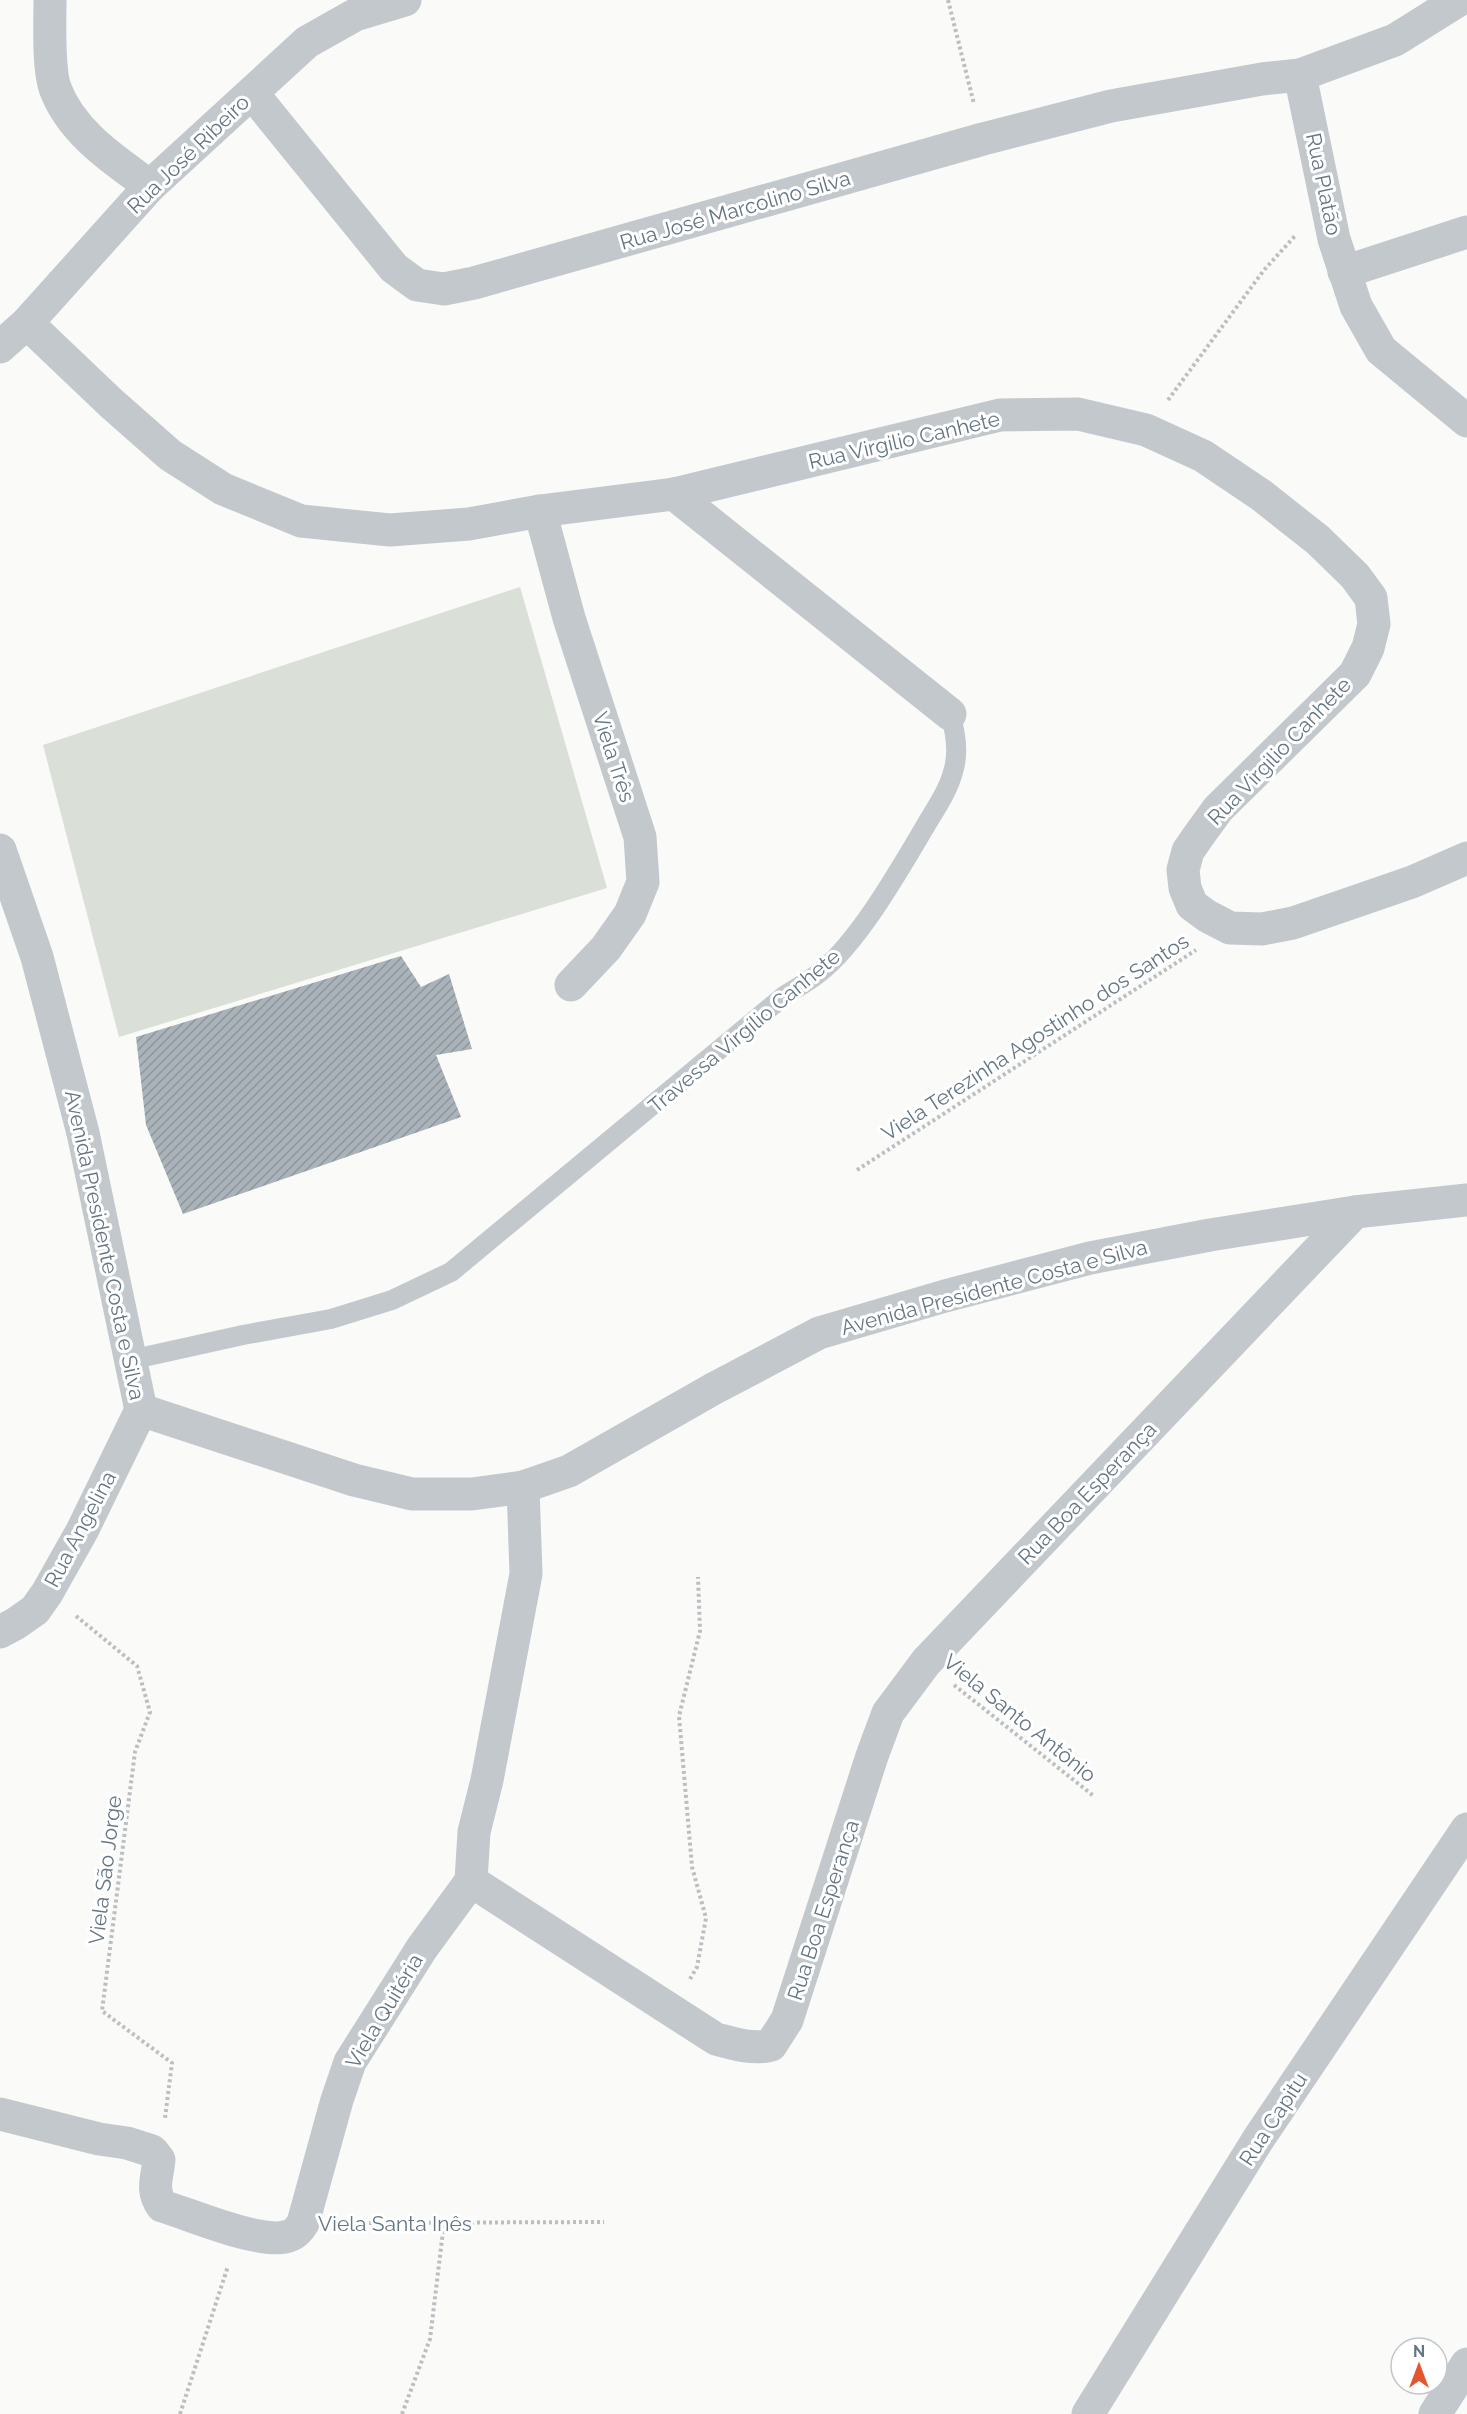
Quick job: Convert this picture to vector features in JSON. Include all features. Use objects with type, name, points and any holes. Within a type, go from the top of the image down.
[{"type":"street","points":[[50,0],[54,87],[65,108],[71,118],[100,149],[150,186]]},
{"type":"street","name":"Rua José Ribeiro","points":[[0,347],[27,323],[150,186],[307,42],[355,15],[405,0]]},
{"type":"street","points":[[1300,75],[1395,40],[1459,0]]},
{"type":"street","name":"Rua José Marcolino Silva","points":[[252,93],[394,268],[417,285],[444,289],[474,284],[983,139],[1111,106],[1300,75]]},
{"type":"street","name":"Rua Platão","points":[[1300,75],[1334,238],[1356,306],[1381,350],[1467,422]]},
{"type":"street","points":[[1344,272],[1467,232]]},
{"type":"street","name":"Rua Virgilio Canhete","points":[[27,323],[111,403],[170,454],[223,489],[301,521],[390,530],[469,524],[540,511],[674,494],[1000,416],[1078,414],[1146,430],[1203,456],[1261,495],[1318,540],[1355,576],[1371,598],[1374,624],[1368,648],[1355,674],[1218,809],[1188,851],[1183,870],[1185,888],[1192,905],[1230,928],[1262,929],[1293,923],[1412,882],[1467,858]]},
{"type":"street","name":"Travessa Virgílio Canhete","points":[[674,494],[950,714]]},
{"type":"street","name":"Viela Três","points":[[540,511],[570,618],[640,837],[643,882],[630,915],[606,948],[571,985]]},
{"type":"street","name":"Avenida Presidente Costa e Silva","points":[[0,850],[38,957],[83,1133],[141,1410],[354,1480],[412,1494],[472,1494],[523,1487],[570,1471],[713,1389],[819,1334],[945,1296],[1089,1258],[1210,1234],[1355,1212],[1467,1200]]},
{"type":"street","name":"Rua Boa Esperança","points":[[471,1881],[716,2039],[758,2048],[771,2044],[787,2020],[868,1767],[888,1713],[926,1662],[1355,1212]]},
{"type":"street","name":"Rua Angelina","points":[[0,1632],[35,1610],[47,1593],[82,1531],[141,1410]]},
{"type":"street","points":[[471,1881],[474,1832],[487,1780],[526,1574],[523,1487]]},
{"type":"street","name":"Rua Capitu","points":[[1088,2414],[1259,2138],[1467,1829]]},
{"type":"street","name":"Viela Quitéria","points":[[303,2223],[337,2100],[350,2062],[422,1948],[471,1881]]},
{"type":"street","points":[[0,2114],[99,2139],[128,2143],[152,2151],[159,2160]]},
{"type":"street","name":"Viela Santa Inês","points":[[159,2160],[154,2186],[156,2197],[162,2206],[240,2231],[272,2238],[297,2233],[303,2223]]},
{"type":"street","points":[[1435,2414],[1467,2364]]},
{"type":"lane","name":"Travessa Virgílio Canhete","points":[[130,1360],[243,1335],[331,1319],[392,1300],[451,1272],[784,996],[820,973],[843,950],[867,918],[913,847],[949,786],[956,751],[956,731],[950,714]]},
{"type":"path","points":[[948,0],[983,139]]},
{"type":"path","points":[[1146,430],[1264,270],[1327,200]]},
{"type":"path","name":"Viela Terezinha Agostinho dos Santos","points":[[857,1170],[1230,928]]},
{"type":"path","points":[[670,2010],[697,1967],[706,1918],[692,1867],[679,1716],[700,1631],[698,1577]]},
{"type":"path","name":"Viela São Jorge","points":[[47,1593],[137,1666],[150,1712],[135,1752],[102,2011],[172,2063],[159,2160]]},
{"type":"path","name":"Viela Santo Antônio","points":[[926,1662],[1095,1797]]},
{"type":"path","name":"Viela Santa Inês","points":[[303,2223],[604,2222]]},
{"type":"path","points":[[402,2414],[430,2339],[444,2223]]},
{"type":"path","points":[[180,2414],[240,2231]]},
{"type":"shaded area","points":[[520,587],[607,888],[119,1037],[43,745]]},
{"type":"building","points":[[401,956],[421,987],[449,974],[472,1049],[436,1055],[461,1117],[183,1214],[146,1125],[136,1037]]}]
